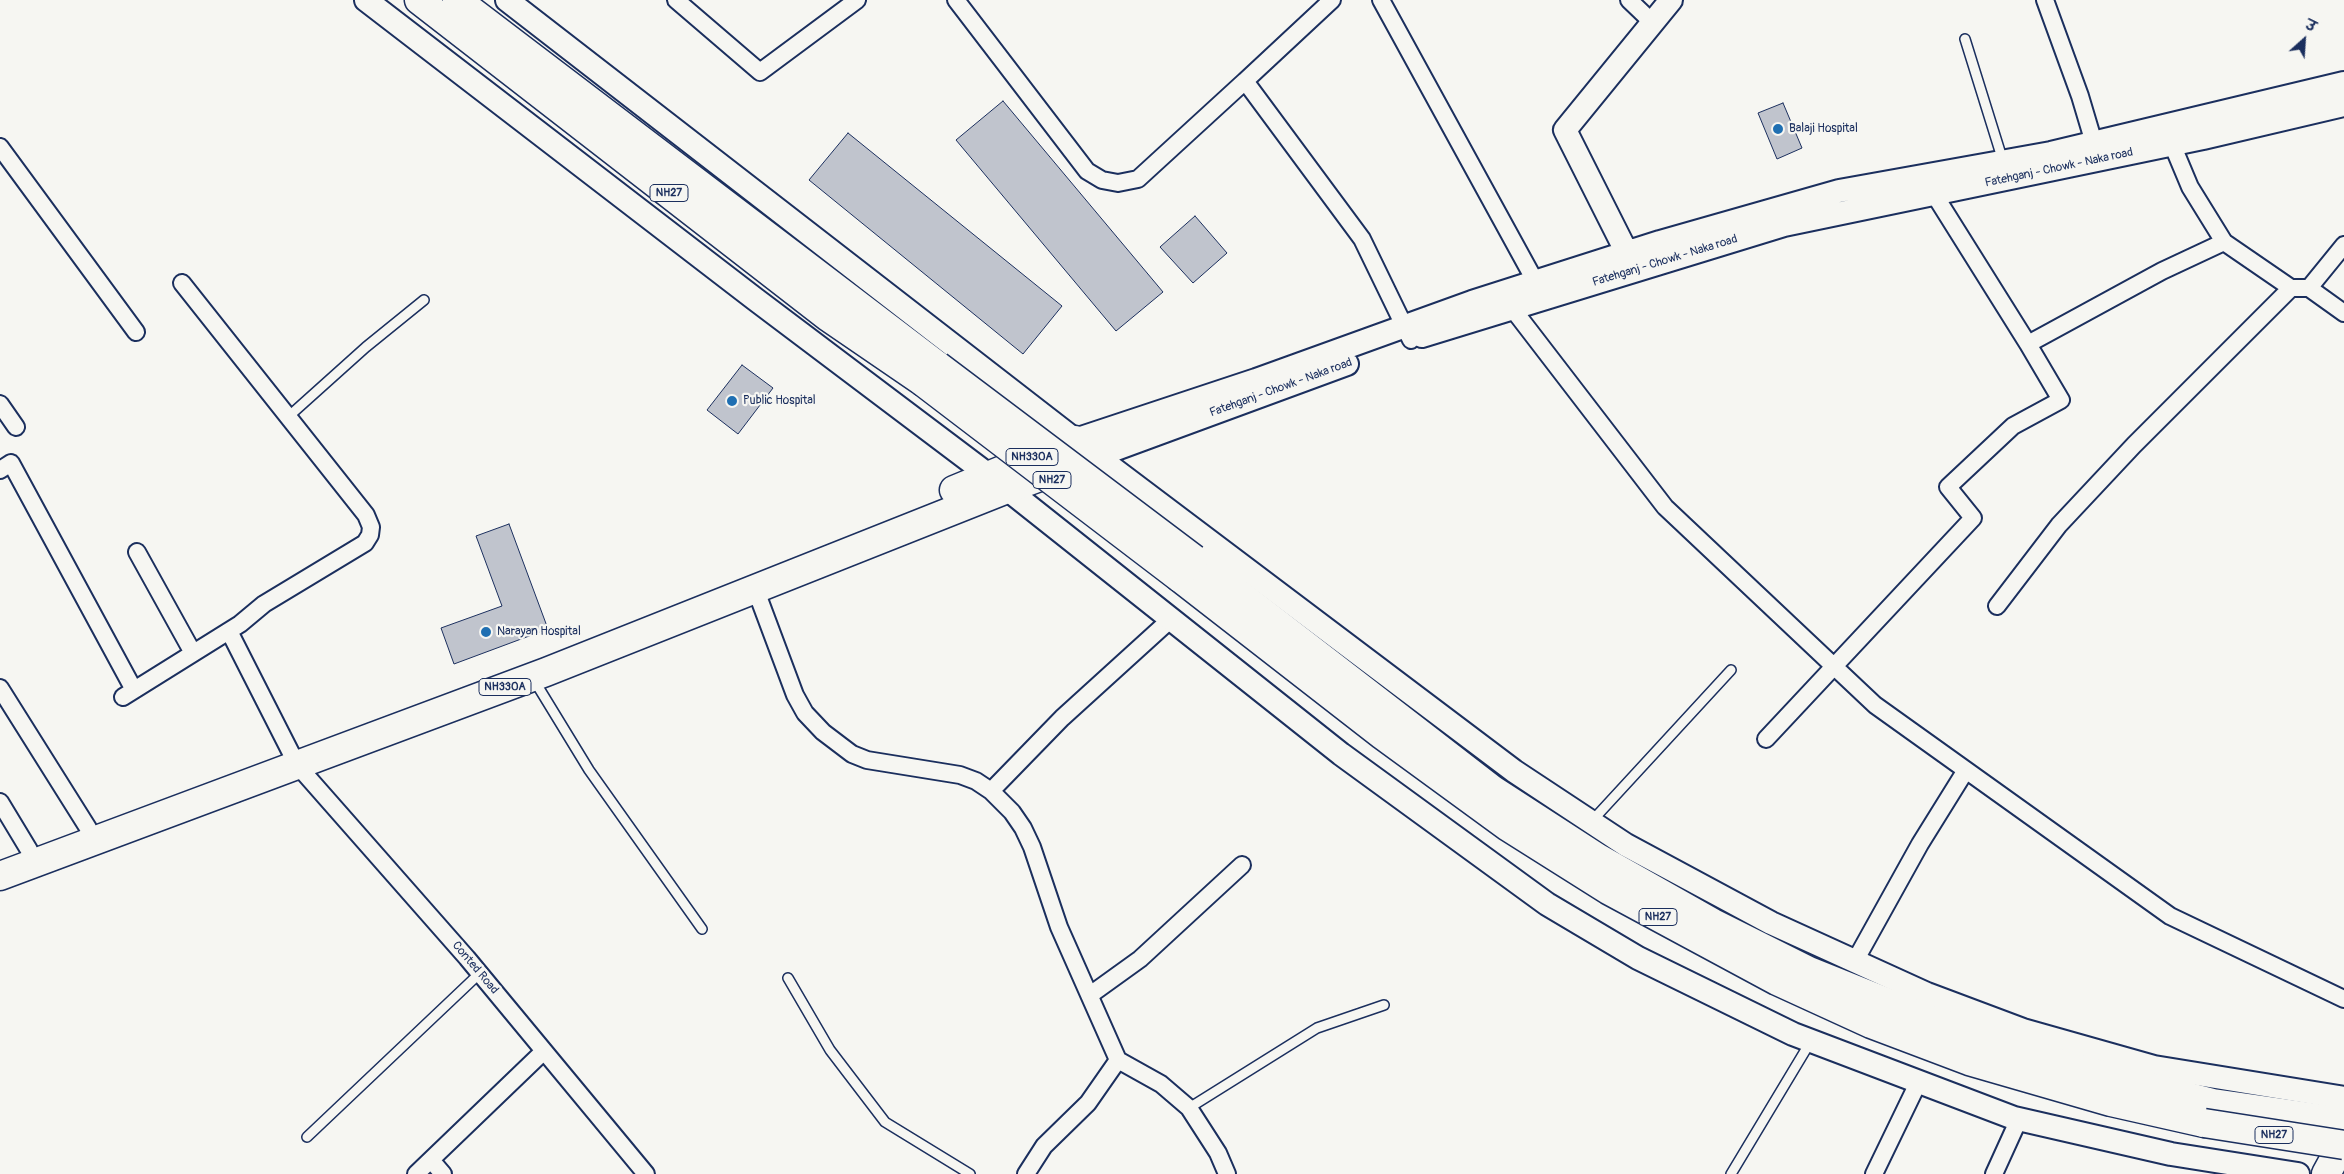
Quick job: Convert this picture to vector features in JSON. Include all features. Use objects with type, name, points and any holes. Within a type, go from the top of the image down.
[{"type":"highway","name":"NH27","points":[[419,0],[828,316],[931,374]]},
{"type":"highway","name":"NH27","points":[[457,0],[931,374],[1187,569],[1382,735],[1508,827],[1608,890],[1769,976],[1871,1024],[1969,1061],[2111,1102],[2209,1113],[2344,1122]]},
{"type":"highway","name":"NH330A","points":[[0,860],[88,828],[294,760],[532,677],[755,588],[998,482],[1075,440]]},
{"type":"highway","name":"Fatehganj - Chowk - Naka road","points":[[998,482],[1097,456]]},
{"type":"highway","name":"NH330A","points":[[0,876],[294,760],[470,686],[998,482]]},
{"type":"highway","name":"NH27","points":[[2209,1113],[2344,1143]]},
{"type":"highway","points":[[2326,1174],[2344,1143]]},
{"type":"street","points":[[366,0],[747,293],[998,482],[1341,754],[1547,904],[1638,958],[1811,1041],[1918,1083],[2019,1119],[2171,1154],[2298,1174]]},
{"type":"street","points":[[507,0],[1075,440],[1514,771],[1626,845],[1771,922],[1927,994],[2023,1030],[2154,1067],[2344,1098]]},
{"type":"street","points":[[676,0],[760,72],[851,2]]},
{"type":"street","points":[[956,0],[1088,171],[1102,180],[1118,183],[1138,179],[1332,0]]},
{"type":"street","points":[[1381,0],[1540,290]]},
{"type":"street","points":[[1629,0],[1653,23]]},
{"type":"street","points":[[1631,261],[1564,130],[1671,0]]},
{"type":"street","points":[[2044,0],[2080,96],[2094,143]]},
{"type":"street","points":[[1246,81],[1362,239],[1408,333]]},
{"type":"street","points":[[1075,440],[1256,380],[1631,261],[1839,191],[2006,170],[2094,143],[2344,83]]},
{"type":"street","name":"Fatehganj - Chowk - Naka road","points":[[1631,261],[1784,225],[1934,194],[2006,170],[2172,144],[2344,104]]},
{"type":"street","points":[[2172,144],[2190,187],[2224,242],[2292,288],[2309,288],[2344,313]]},
{"type":"street","points":[[0,147],[136,332]]},
{"type":"street","points":[[1766,740],[1973,518],[1948,488],[2012,426],[2061,400],[1934,194]]},
{"type":"street","points":[[2028,344],[2162,271],[2224,242]]},
{"type":"street","points":[[2309,288],[2344,245]]},
{"type":"street","points":[[0,470],[11,462],[129,694],[229,631],[264,604],[365,543],[370,535],[371,527],[366,516],[182,283]]},
{"type":"street","points":[[1997,606],[2059,525],[2134,445],[2292,288]]},
{"type":"street","name":"Fatehganj - Chowk - Naka road","points":[[1097,456],[1408,333],[1512,308],[1540,290]]},
{"type":"street","points":[[1512,308],[1665,507],[1875,705],[2170,916],[2344,999]]},
{"type":"street","points":[[0,404],[16,427]]},
{"type":"street","points":[[137,552],[193,653]]},
{"type":"street","points":[[755,588],[795,695],[806,713],[823,732],[852,754],[867,760],[960,774],[991,791],[1012,812],[1026,834],[1059,927],[1118,1060],[1161,1084],[1189,1108],[1218,1153],[1227,1174]]},
{"type":"street","points":[[991,791],[1062,718],[1171,619]]},
{"type":"street","name":"Conted Road","points":[[229,631],[294,760],[480,973],[646,1174]]},
{"type":"street","points":[[0,688],[88,828]]},
{"type":"street","points":[[1855,961],[1920,844],[1966,770]]},
{"type":"street","points":[[0,802],[29,850]]},
{"type":"street","points":[[1090,995],[1140,958],[1242,865]]},
{"type":"street","points":[[416,1174],[544,1051]]},
{"type":"street","points":[[1026,1174],[1044,1146],[1088,1103],[1118,1060]]},
{"type":"street","points":[[1874,1174],[1918,1083]]},
{"type":"street","points":[[1994,1174],[2019,1119]]},
{"type":"street","points":[[431,1160],[443,1174]]},
{"type":"lane","points":[[1965,40],[2006,170]]},
{"type":"lane","points":[[288,418],[366,347],[424,300]]},
{"type":"lane","points":[[1591,822],[1731,670]]},
{"type":"lane","points":[[532,677],[589,770],[702,929]]},
{"type":"lane","points":[[307,1137],[480,973]]},
{"type":"lane","points":[[788,978],[830,1050],[885,1122],[970,1174]]},
{"type":"lane","points":[[1189,1108],[1317,1028],[1384,1005]]},
{"type":"lane","points":[[1731,1174],[1811,1041]]},
{"type":"building","points":[[1003,101],[1163,292],[1116,331],[956,140]]},
{"type":"building","points":[[1783,103],[1802,148],[1777,159],[1758,113]]},
{"type":"building","points":[[848,133],[1062,306],[1023,354],[809,180]]},
{"type":"building","points":[[1195,216],[1227,253],[1193,283],[1160,247]]},
{"type":"building","points":[[742,365],[773,388],[738,434],[707,410]]},
{"type":"building","points":[[509,524],[548,629],[454,664],[441,628],[502,606],[476,536]]},
{"type":"place","name":"Balaji Hospital","points":[[1778,129]]},
{"type":"place","name":"Public Hospital","points":[[732,401]]},
{"type":"place","name":"Narayan Hospital","points":[[486,632]]}]
